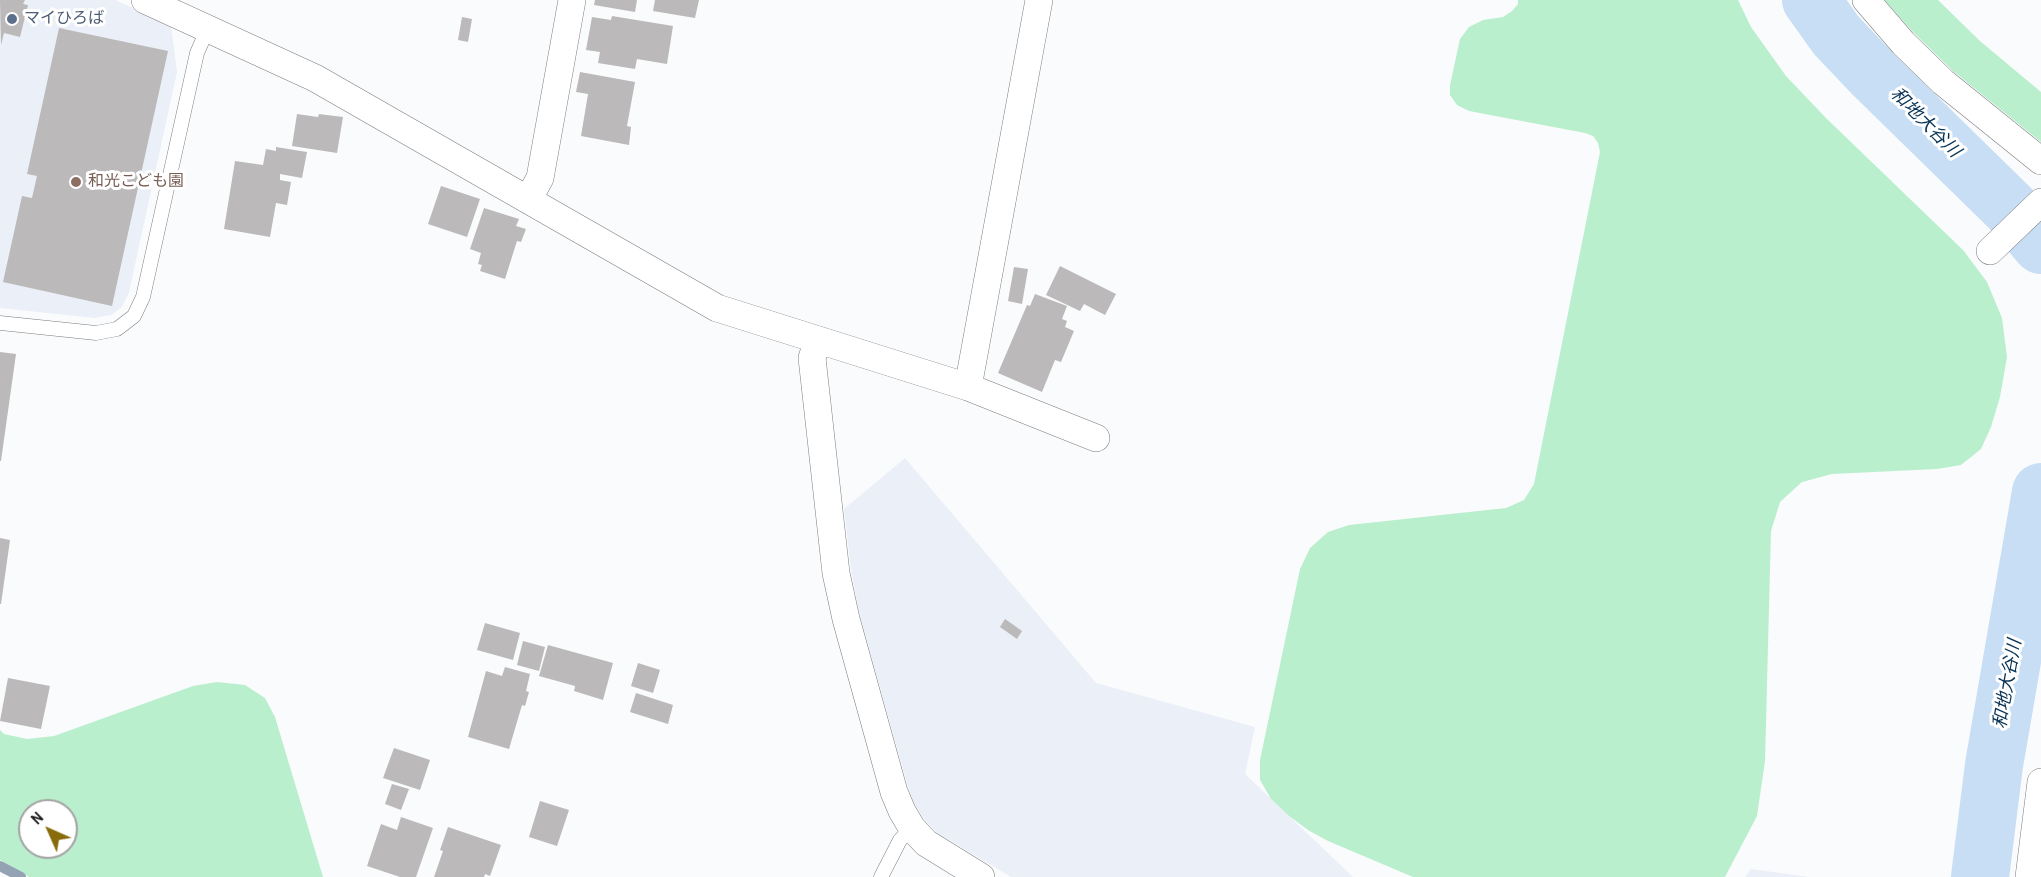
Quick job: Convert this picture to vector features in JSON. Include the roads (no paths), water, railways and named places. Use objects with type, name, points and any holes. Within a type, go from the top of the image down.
[{"type":"street","points":[[145,0],[315,78],[717,308],[968,387],[1096,438]]},
{"type":"street","points":[[528,200],[540,178],[572,0]]},
{"type":"street","points":[[968,387],[1039,0]]},
{"type":"street","points":[[1866,0],[1903,43],[1943,82],[2041,161]]},
{"type":"street","points":[[1990,251],[2041,202]]},
{"type":"street","points":[[818,340],[812,358],[840,595],[894,792],[912,828],[926,843],[981,877]]},
{"type":"street","points":[[2029,877],[2041,782]]},
{"type":"lane","points":[[0,323],[96,333],[117,329],[134,316],[143,297],[196,53],[208,28]]},
{"type":"lane","points":[[881,877],[900,840],[912,828]]},
{"type":"waterway","name":"和地大谷川","points":[[1811,0],[1836,35],[2010,208],[2041,245]]},
{"type":"waterway","points":[[2010,208],[2024,196]]},
{"type":"waterway","name":"和地大谷川","points":[[1980,877],[1994,765],[2041,492]]},
{"type":"waterway","points":[[0,866],[21,877]]},
{"type":"place","name":"マイひろば","points":[[12,19]]},
{"type":"place","name":"和光こども園","points":[[76,182]]}]
